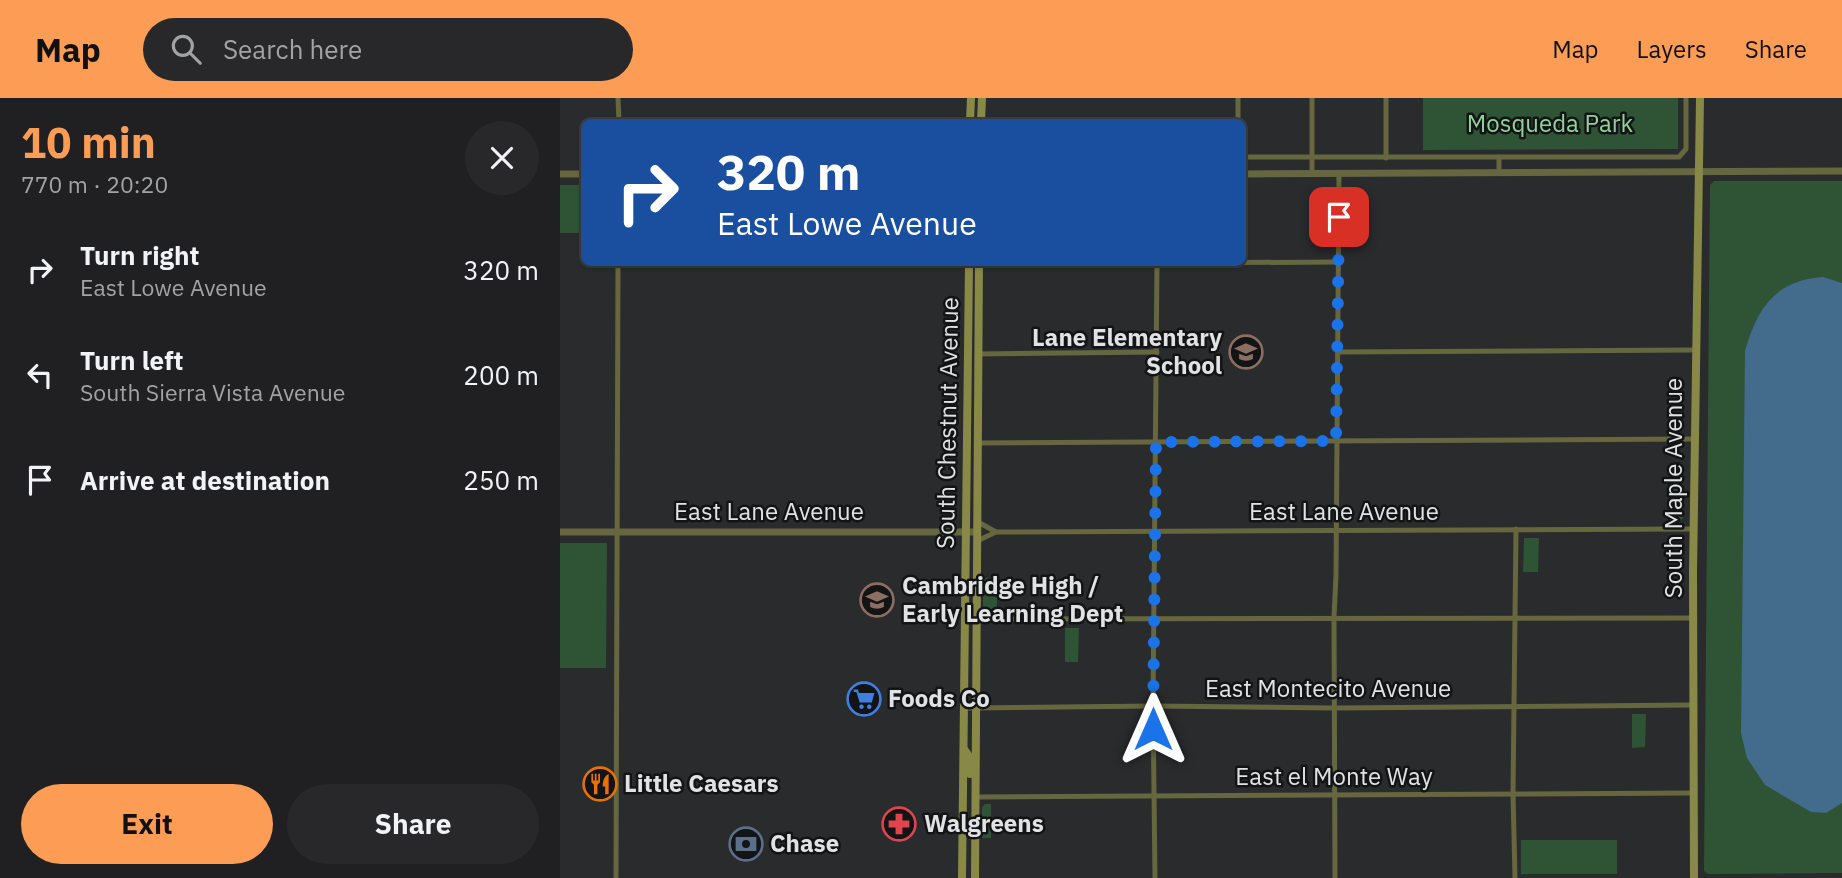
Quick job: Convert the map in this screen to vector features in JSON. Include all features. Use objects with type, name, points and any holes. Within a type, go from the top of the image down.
[{"type":"main road","points":[[970,119],[971,98]]},
{"type":"main road","points":[[981,119],[982,98]]},
{"type":"main road","name":"South Maple Avenue","points":[[1694,878],[1693,529],[1700,98]]},
{"type":"main road","name":"South Chestnut Avenue","points":[[962,878],[969,266]]},
{"type":"main road","name":"South Chestnut Avenue","points":[[975,878],[979,266]]},
{"type":"main road","points":[[968,420],[974,425],[974,466],[979,468]]},
{"type":"main road","points":[[964,749],[969,756],[970,788],[975,797]]},
{"type":"street","points":[[618,98],[619,119]]},
{"type":"street","points":[[1238,98],[1238,119]]},
{"type":"street","points":[[1312,98],[1312,173]]},
{"type":"street","points":[[1386,98],[1386,158]]},
{"type":"street","points":[[1246,157],[1679,156],[1684,154],[1686,149],[1686,98]]},
{"type":"street","points":[[1499,158],[1499,172]]},
{"type":"street","points":[[1246,174],[1842,171]]},
{"type":"street","points":[[1335,878],[1334,617],[1339,173]]},
{"type":"street","points":[[560,174],[581,174]]},
{"type":"street","points":[[1246,263],[1338,262]]},
{"type":"street","points":[[616,878],[618,266]]},
{"type":"street","points":[[1154,878],[1157,266]]},
{"type":"street","points":[[1338,352],[1695,350]]},
{"type":"street","points":[[969,354],[1157,352]]},
{"type":"street","points":[[979,443],[1694,439]]},
{"type":"street","name":"East Lane Avenue","points":[[978,522],[996,532]]},
{"type":"street","points":[[1515,878],[1513,793],[1516,529]]},
{"type":"street","name":"East Lane Avenue","points":[[560,531],[966,532],[977,537],[996,532],[1693,529]]},
{"type":"street","points":[[976,619],[1693,618]]},
{"type":"street","name":"East Montecito Avenue","points":[[965,709],[1692,705]]},
{"type":"street","name":"East el Monte Way","points":[[975,797],[1693,793]]},
{"type":"green space","name":"Mosqueda Park","points":[[1423,98],[1678,98],[1678,149],[1423,150]]},
{"type":"green space","points":[[1714,181],[1842,181],[1842,873],[1708,874],[1704,871],[1710,185]]},
{"type":"green space","points":[[560,185],[581,185],[581,233],[560,233]]},
{"type":"green space","points":[[1674,484],[1683,484],[1683,518],[1680,521],[1674,521]]},
{"type":"green space","points":[[1524,538],[1539,538],[1538,572],[1523,572]]},
{"type":"green space","points":[[560,543],[607,543],[606,668],[560,668]]},
{"type":"green space","points":[[983,578],[997,578],[997,612],[983,610]]},
{"type":"green space","points":[[1065,628],[1079,628],[1078,662],[1065,662]]},
{"type":"green space","points":[[1632,714],[1646,714],[1645,747],[1632,748]]},
{"type":"green space","points":[[991,804],[991,838],[982,838],[982,807]]},
{"type":"green space","points":[[1521,840],[1617,840],[1617,874],[1521,874]]},
{"type":"water","points":[[1823,277],[1842,283],[1842,803],[1826,813],[1811,812],[1765,785],[1747,758],[1741,733],[1745,351],[1756,322],[1771,299],[1793,284]]},
{"type":"place","name":"Lane Elementary School","points":[[1246,352]]},
{"type":"place","name":"Cambridge High / Early Learning Dept","points":[[877,600]]},
{"type":"place","name":"Foods Co","points":[[864,699]]},
{"type":"place","name":"Little Caesars","points":[[600,784]]},
{"type":"place","name":"Walgreens","points":[[899,824]]},
{"type":"place","name":"Chase","points":[[746,844]]},
{"type":"route","points":[[1153,729],[1156,442],[1336,441],[1339,217]]}]
